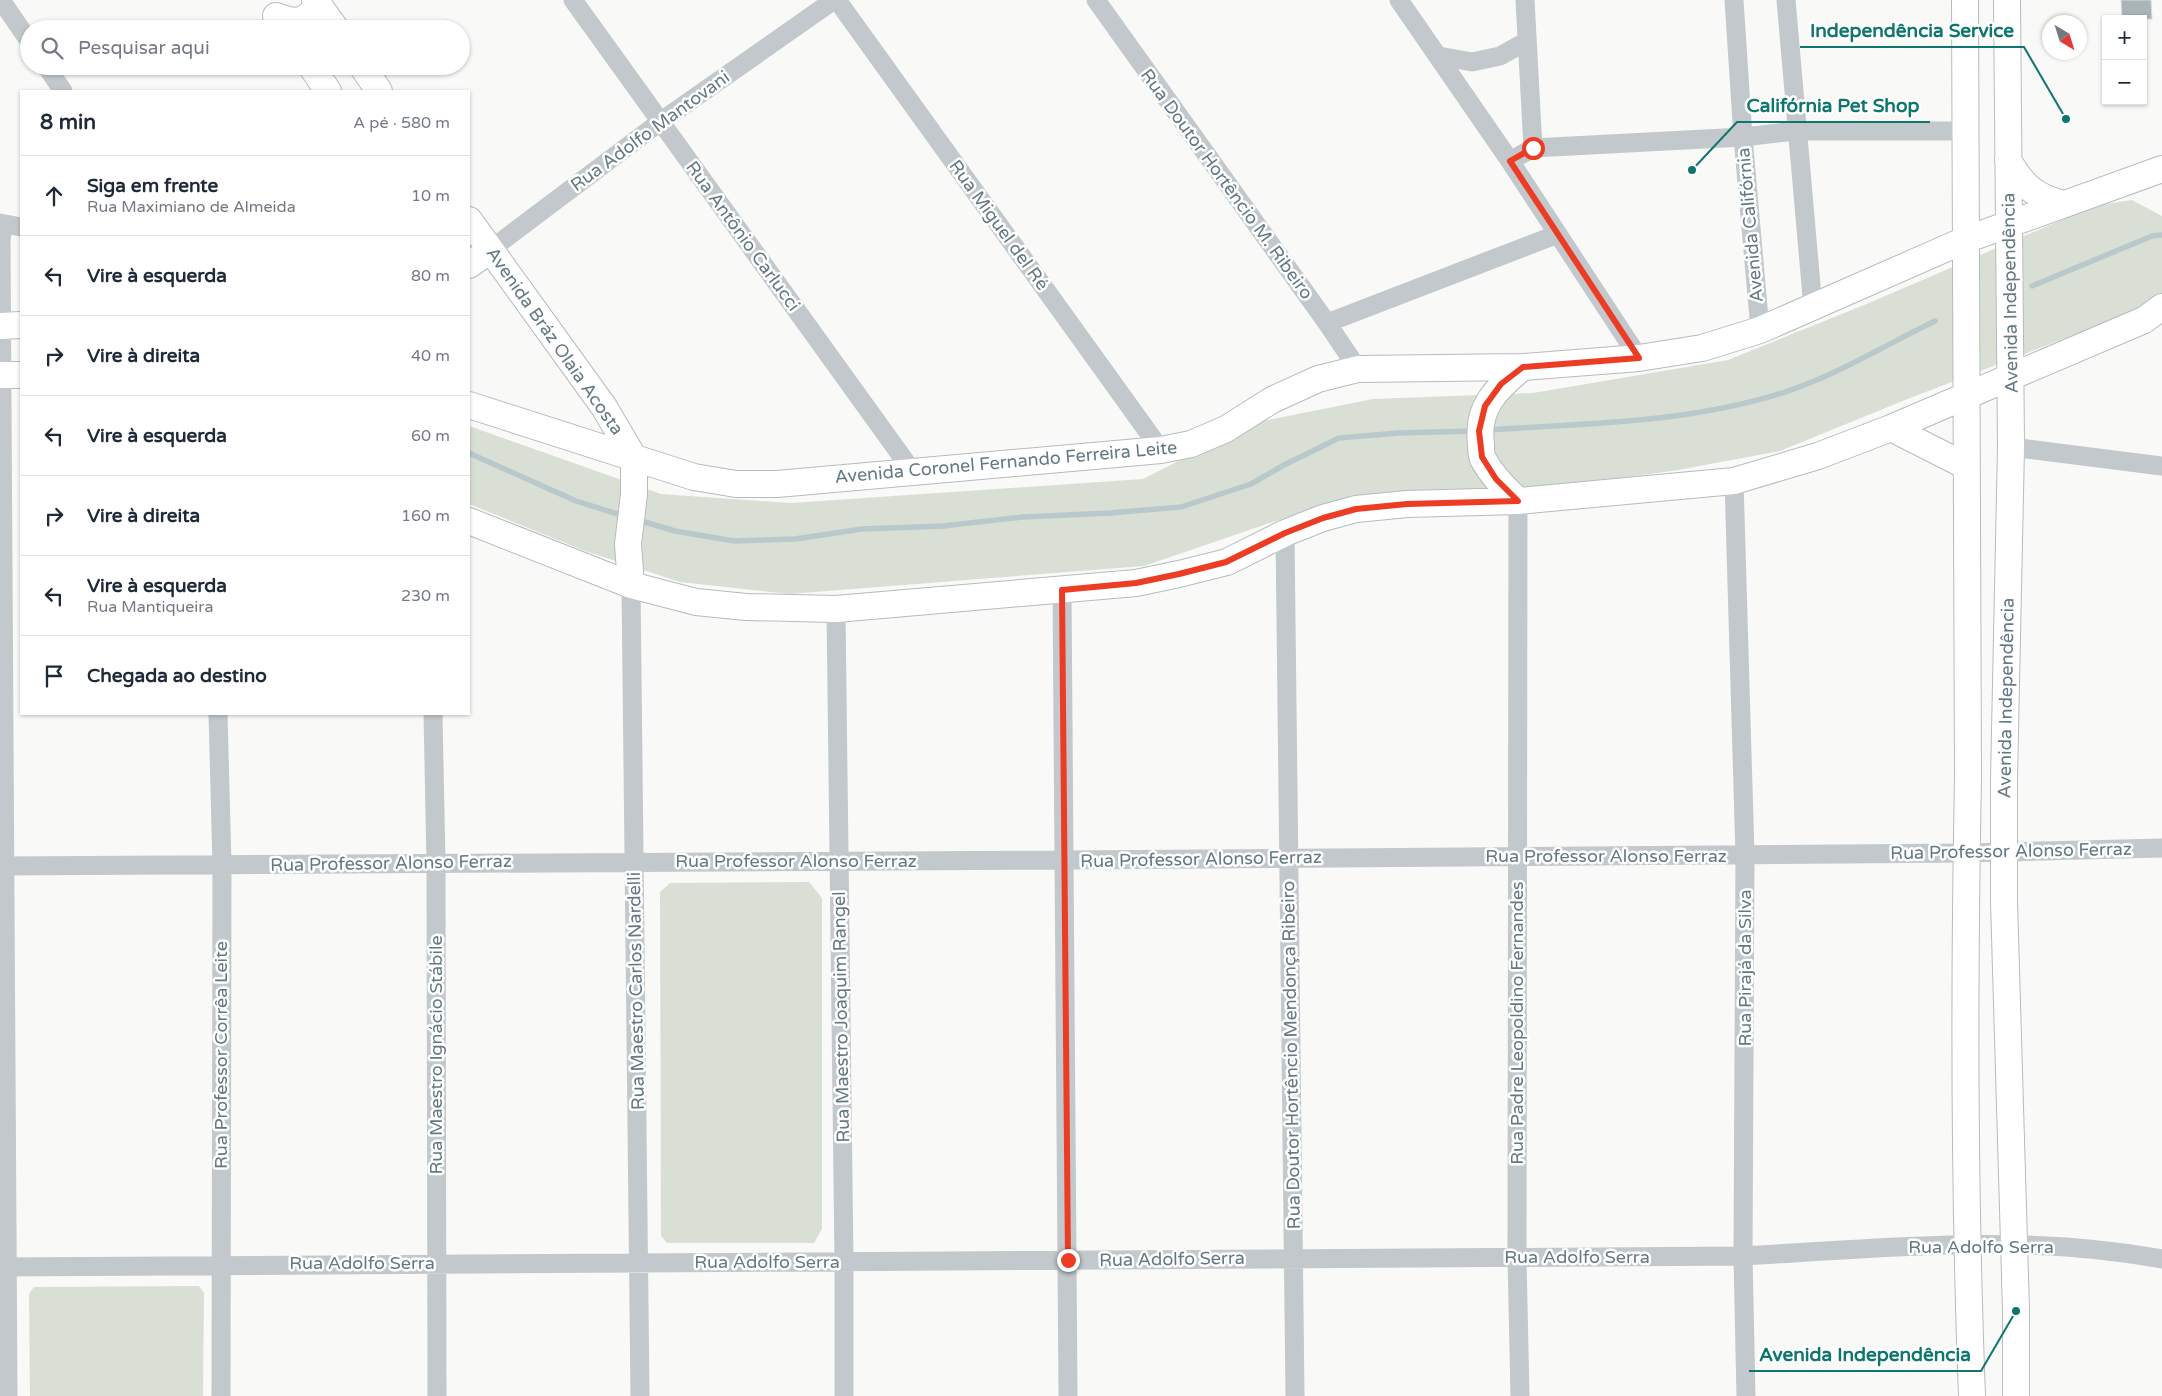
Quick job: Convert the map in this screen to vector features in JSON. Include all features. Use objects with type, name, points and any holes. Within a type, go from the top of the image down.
[{"type":"street","points":[[1,0],[20,28]]},
{"type":"street","name":"Rua Antônio Carlucci","points":[[573,0],[913,472]]},
{"type":"street","name":"Rua Adolfo Mantovani","points":[[470,264],[660,122],[835,0]]},
{"type":"street","name":"Rua Miguel del Ré","points":[[835,0],[1161,450]]},
{"type":"street","name":"Rua Doutor Hortêncio M. Ribeiro","points":[[1096,0],[1358,369]]},
{"type":"street","points":[[1399,0],[1510,161],[1639,358]]},
{"type":"street","points":[[1524,0],[1533,148]]},
{"type":"street","name":"Avenida Califórnia","points":[[1734,0],[1743,137],[1760,330]]},
{"type":"street","points":[[1786,0],[1813,308]]},
{"type":"street","name":"Avenida Independência","points":[[1964,0],[1967,853],[1966,1243],[1972,1396]]},
{"type":"street","name":"Avenida Independência","points":[[2007,0],[2011,447],[2004,902],[2016,1310],[2016,1396]]},
{"type":"street","points":[[301,20],[306,18],[317,2],[330,20]]},
{"type":"street","points":[[275,15],[294,20]]},
{"type":"street","points":[[1439,56],[1472,62],[1500,56],[1527,41]]},
{"type":"street","points":[[52,75],[62,90]]},
{"type":"street","points":[[317,75],[327,90]]},
{"type":"street","points":[[368,75],[378,90]]},
{"type":"street","points":[[1510,161],[1533,148],[1743,137],[1796,131],[1965,131]]},
{"type":"street","points":[[2008,160],[2019,179],[2032,191],[2045,199],[2063,204]]},
{"type":"street","name":"Avenida Coronel Fernando Ferreira Leite","points":[[470,405],[694,477],[736,484],[777,484],[1161,450],[1191,444],[1226,429],[1272,400],[1318,379],[1358,369],[1523,367],[1639,358],[1702,348],[1760,330],[1965,240],[2063,204],[2160,173]]},
{"type":"street","name":"Avenida Bráz Olaia Acosta","points":[[470,221],[604,407],[634,458]]},
{"type":"street","points":[[8,1396],[4,1267],[2,866],[8,325],[1,224],[20,227]]},
{"type":"street","points":[[1327,324],[1558,234]]},
{"type":"street","points":[[470,521],[632,585],[696,602],[746,608],[836,608],[1136,583],[1226,562],[1285,533],[1323,518],[1356,509],[1407,504],[1518,501],[1734,481],[1818,456],[1891,428],[2144,320],[2162,307]]},
{"type":"street","points":[[1518,501],[1496,479],[1482,457],[1479,431],[1485,406],[1501,384],[1523,367]]},
{"type":"street","points":[[1891,428],[1966,466]]},
{"type":"street","points":[[2011,447],[2162,466]]},
{"type":"street","points":[[632,585],[628,544],[634,494],[634,458]]},
{"type":"street","name":"Rua Pirajá da Silva","points":[[1734,481],[1745,855],[1743,1256],[1746,1396]]},
{"type":"street","name":"Rua Padre Leopoldino Fernandes","points":[[1518,501],[1517,1258],[1520,1396]]},
{"type":"street","name":"Rua Doutor Hortêncio Mendonça Ribeiro","points":[[1285,533],[1295,1396]]},
{"type":"street","name":"Rua Maestro Carlos Nardelli","points":[[632,585],[640,1396]]},
{"type":"street","points":[[1062,590],[1068,1396]]},
{"type":"street","name":"Rua Maestro Joaquim Rangel","points":[[836,608],[844,1396]]},
{"type":"street","name":"Rua Professor Corrêa Leite","points":[[218,715],[222,865],[221,1396]]},
{"type":"street","name":"Rua Maestro Ignácio Stábile","points":[[433,715],[436,863],[437,1396]]},
{"type":"street","name":"Rua Professor Alonso Ferraz","points":[[2,866],[1745,855],[1967,853],[2162,848]]},
{"type":"street","name":"Rua Adolfo Serra","points":[[4,1267],[220,1264],[640,1264],[1743,1256],[1966,1243],[2014,1244],[2122,1252],[2162,1259]]},
{"type":"shaded area","points":[[2132,200],[2162,216],[2162,293],[2141,309],[1905,400],[1780,451],[1678,470],[1573,485],[1320,506],[1144,566],[789,594],[680,582],[585,551],[470,504],[470,426],[661,494],[791,503],[1143,479],[1253,423],[1373,399],[1533,393],[1728,360],[1869,303],[2094,206]]},
{"type":"shaded area","points":[[809,882],[822,898],[822,1229],[814,1243],[667,1243],[661,1236],[660,892],[670,883]]},
{"type":"shaded area","points":[[199,1286],[204,1293],[203,1396],[30,1396],[29,1294],[34,1287]]},
{"type":"building","points":[[2121,0],[2151,0],[2152,19],[2147,19],[2147,15],[2122,15]]},
{"type":"waterway","points":[[2032,286],[2152,236],[2162,235]]},
{"type":"waterway","points":[[1488,430],[1640,420],[1677,416],[1751,402],[1788,391],[1826,376],[1935,321]]},
{"type":"waterway","points":[[638,520],[675,531],[734,541],[795,539],[862,529],[943,526],[1023,517],[1110,513],[1181,507],[1251,484],[1284,465],[1339,438],[1398,433],[1474,431]]},
{"type":"waterway","points":[[470,453],[576,501],[624,516]]},
{"type":"place","name":"Independência Service","points":[[2066,119]]},
{"type":"place","name":"Califórnia Pet Shop","points":[[1692,170]]},
{"type":"place","name":"Avenida Independência","points":[[2016,1311]]},
{"type":"route","points":[[1068,1260],[1062,590],[1136,583],[1226,562],[1285,533],[1323,518],[1356,509],[1407,504],[1518,501],[1496,479],[1482,457],[1479,431],[1485,406],[1501,384],[1523,367],[1639,358],[1510,161],[1533,148]]}]
